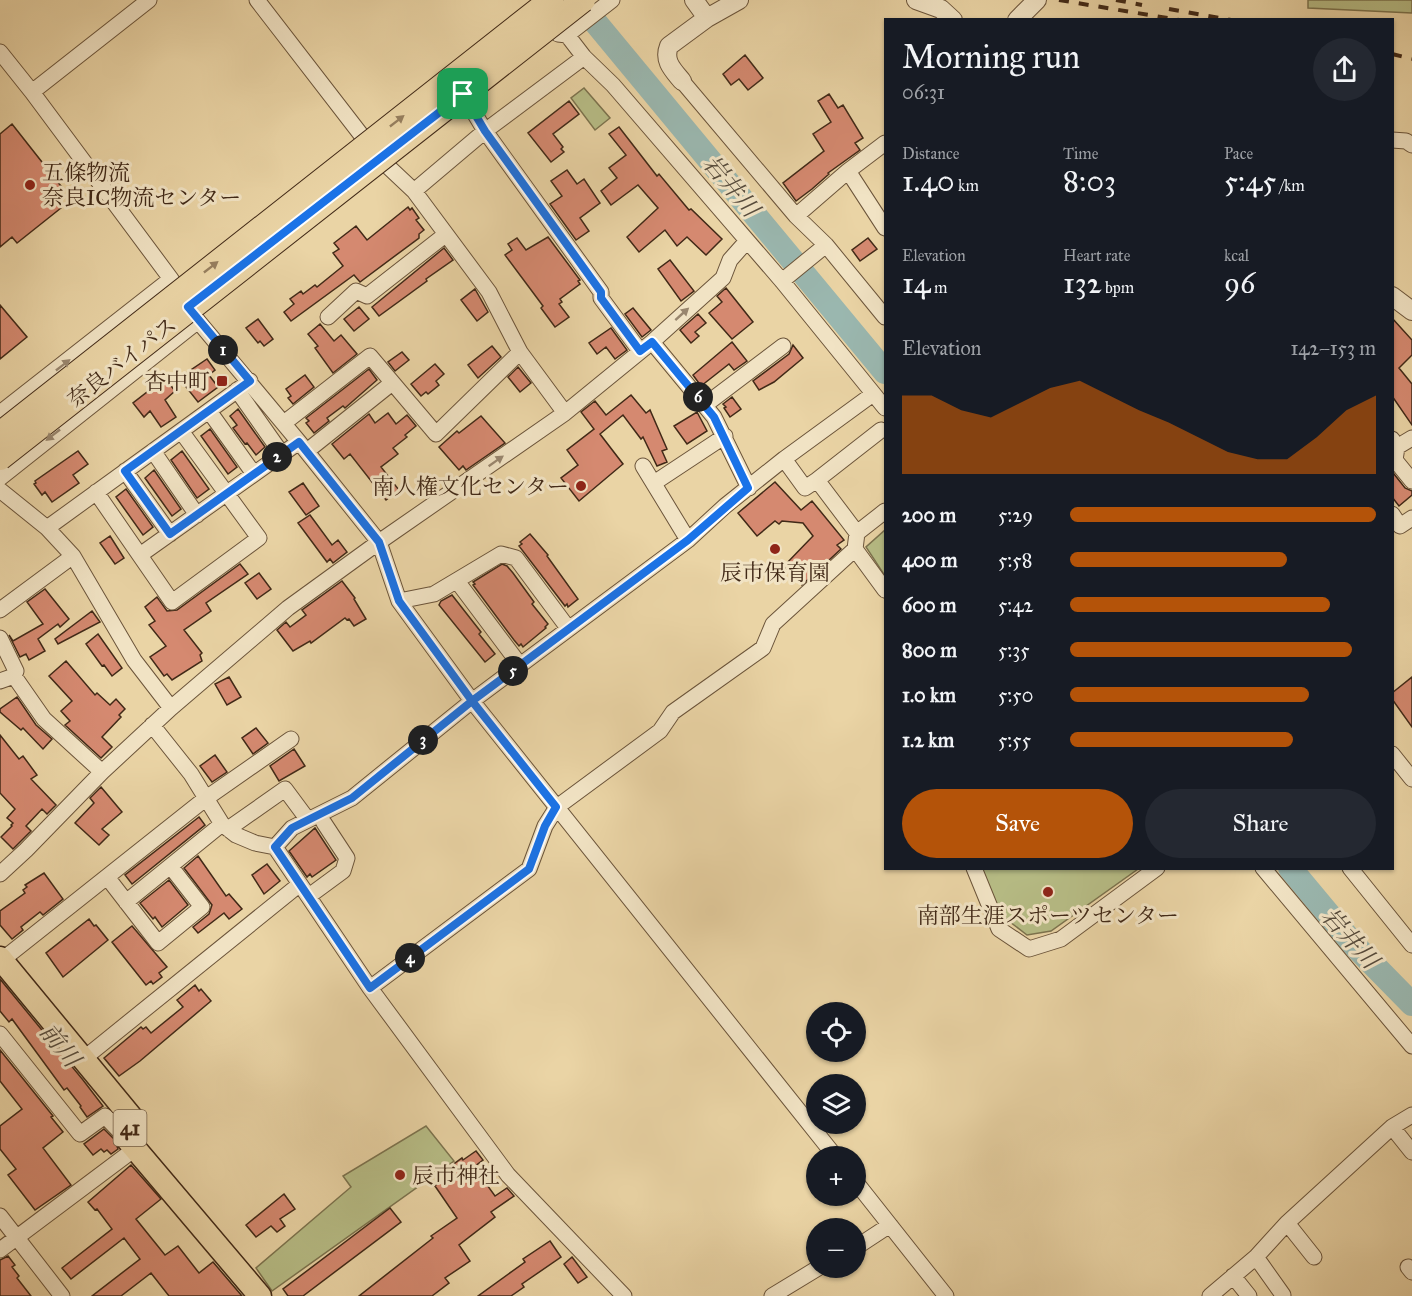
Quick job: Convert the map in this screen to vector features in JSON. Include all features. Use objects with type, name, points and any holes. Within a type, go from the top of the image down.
[{"type":"highway","name":"奈良バイパス","points":[[0,434],[551,0]]},
{"type":"highway","name":"奈良バイパス","points":[[0,458],[583,0]]},
{"type":"main road","name":"41","points":[[1,959],[132,1118],[131,1144],[260,1296]]},
{"type":"street","points":[[33,92],[149,0]]},
{"type":"street","points":[[257,0],[379,158],[414,191],[489,292],[520,352],[565,413]]},
{"type":"street","points":[[541,0],[570,32],[584,57],[613,85],[746,242],[784,279],[884,407]]},
{"type":"street","points":[[694,0],[707,18]]},
{"type":"street","points":[[740,0],[707,18],[669,46],[666,53],[668,63],[823,248],[884,316]]},
{"type":"street","points":[[916,0],[941,9],[951,18]]},
{"type":"street","points":[[1019,18],[1037,0]]},
{"type":"street","points":[[188,307],[538,36],[570,32],[610,1]]},
{"type":"street","points":[[0,52],[33,92],[171,279],[198,321],[250,381],[379,542],[399,601],[472,701],[828,1146]]},
{"type":"street","points":[[414,191],[485,131],[584,57]]},
{"type":"street","points":[[463,94],[485,131],[601,292],[601,298],[714,417],[748,488]]},
{"type":"street","points":[[1394,140],[1406,141],[1412,145]]},
{"type":"street","points":[[796,216],[884,144]]},
{"type":"street","points":[[848,171],[884,226]]},
{"type":"street","points":[[328,317],[356,291],[367,296],[445,235]]},
{"type":"street","points":[[0,874],[152,725],[288,608],[565,413],[723,278],[730,260],[746,242]]},
{"type":"street","points":[[784,279],[823,248]]},
{"type":"street","points":[[0,413],[171,279]]},
{"type":"street","points":[[1394,297],[1412,310]]},
{"type":"street","points":[[0,478],[198,321]]},
{"type":"street","points":[[705,405],[783,346]]},
{"type":"street","points":[[284,423],[370,356],[436,434],[520,352]]},
{"type":"street","points":[[47,528],[250,381]]},
{"type":"street","points":[[140,555],[282,454],[303,446],[392,383]]},
{"type":"street","points":[[237,390],[282,454]]},
{"type":"street","points":[[275,847],[292,828],[352,798],[472,701],[688,540],[784,459],[873,394]]},
{"type":"street","points":[[208,411],[254,474]]},
{"type":"street","points":[[784,459],[805,488],[881,430]]},
{"type":"street","points":[[96,492],[172,602],[259,538],[181,431]]},
{"type":"street","points":[[660,479],[724,436]]},
{"type":"street","points":[[1412,438],[1394,445],[1395,460],[1412,481]]},
{"type":"street","points":[[153,451],[197,514]]},
{"type":"street","points":[[643,466],[688,540]]},
{"type":"street","points":[[125,471],[170,534]]},
{"type":"street","points":[[817,480],[884,588]]},
{"type":"street","points":[[0,490],[47,528],[73,556],[134,660],[171,708]]},
{"type":"street","points":[[370,988],[529,869],[545,826],[556,807],[660,731],[673,712],[763,648],[773,624],[884,512]]},
{"type":"street","points":[[1394,517],[1400,526],[1412,518]]},
{"type":"street","points":[[399,601],[434,594],[501,554],[516,558],[568,628]]},
{"type":"street","points":[[0,610],[73,556]]},
{"type":"street","points":[[457,581],[520,665]]},
{"type":"street","points":[[0,638],[16,671],[7,679],[44,719],[102,772]]},
{"type":"street","points":[[152,725],[191,774],[225,827],[255,843],[275,847],[370,988],[508,1175],[624,1296]]},
{"type":"street","points":[[1,959],[205,799],[291,739]]},
{"type":"street","points":[[1394,756],[1412,779]]},
{"type":"street","points":[[126,902],[225,827],[285,789],[308,820]]},
{"type":"street","points":[[82,1060],[304,890],[343,871],[347,858],[324,822]]},
{"type":"street","points":[[107,877],[159,944],[202,908],[171,867]]},
{"type":"street","points":[[975,870],[999,928],[1029,949],[1061,939],[1154,870]]},
{"type":"street","points":[[1265,870],[1412,1046]]},
{"type":"street","points":[[1352,870],[1412,945]]},
{"type":"street","points":[[0,1034],[80,1134],[105,1116],[131,1144],[0,1250]]},
{"type":"street","points":[[1210,1296],[1256,1257],[1287,1223],[1392,1127],[1412,1115]]},
{"type":"street","points":[[1392,1127],[1412,1152]]},
{"type":"street","points":[[866,1195],[946,1296]]},
{"type":"street","points":[[0,1216],[62,1296]]},
{"type":"street","points":[[1287,1223],[1314,1257]]},
{"type":"street","points":[[866,1241],[890,1225]]},
{"type":"street","points":[[1256,1257],[1283,1295]]},
{"type":"street","points":[[772,1296],[806,1275]]},
{"type":"street","points":[[1233,1276],[1249,1296]]},
{"type":"green space","points":[[1308,0],[1412,0],[1412,13],[1308,8]]},
{"type":"green space","points":[[584,88],[610,118],[595,130],[571,98]]},
{"type":"green space","points":[[884,531],[884,574],[866,547]]},
{"type":"green space","name":"南部生涯スポーツセンター","points":[[981,870],[1137,870],[1051,931],[1027,935],[1001,915]]},
{"type":"green space","points":[[426,1126],[454,1161],[272,1291],[256,1268],[351,1187],[343,1176]]},
{"type":"building","points":[[745,55],[763,78],[748,90],[739,79],[731,85],[723,74]]},
{"type":"building","points":[[829,94],[838,108],[843,105],[863,138],[855,143],[860,150],[828,173],[796,201],[783,183],[824,151],[813,134],[831,122],[818,101]]},
{"type":"building","points":[[569,101],[579,114],[553,134],[564,152],[551,162],[528,133]]},
{"type":"building","name":"五條物流 奈良IC物流センター","points":[[12,124],[64,190],[53,199],[61,208],[17,243],[12,237],[0,247],[0,134]]},
{"type":"building","points":[[619,127],[657,176],[659,174],[689,210],[691,209],[722,239],[706,255],[687,237],[677,246],[665,230],[639,252],[627,237],[658,208],[638,185],[611,205],[601,191],[617,178],[609,168],[626,155],[609,134]]},
{"type":"building","points":[[567,170],[577,184],[584,179],[600,203],[580,218],[589,231],[576,240],[550,204],[562,196],[551,181]]},
{"type":"building","points":[[408,207],[410,210],[412,208],[419,218],[416,220],[424,230],[419,234],[419,238],[360,282],[354,275],[291,321],[284,312],[294,304],[290,299],[301,291],[303,294],[315,285],[317,287],[343,266],[333,253],[339,249],[334,243],[356,226],[367,240]]},
{"type":"building","points":[[548,237],[580,280],[578,281],[580,284],[560,299],[562,302],[559,304],[569,317],[555,327],[541,308],[543,306],[505,255],[512,250],[508,244],[517,238],[526,250]]},
{"type":"building","points":[[868,238],[877,249],[860,261],[852,250]]},
{"type":"building","points":[[444,248],[453,260],[379,316],[372,307]]},
{"type":"building","points":[[670,260],[694,291],[681,301],[658,269]]},
{"type":"building","points":[[726,288],[753,322],[732,339],[709,313],[722,302],[717,296]]},
{"type":"building","points":[[475,289],[488,312],[477,321],[461,300]]},
{"type":"building","points":[[0,305],[27,337],[0,359]]},
{"type":"building","points":[[359,307],[369,319],[354,331],[344,319]]},
{"type":"building","points":[[633,308],[651,330],[642,337],[625,314]]},
{"type":"building","points":[[698,314],[706,323],[695,332],[699,336],[691,343],[680,330]]},
{"type":"building","points":[[258,319],[273,339],[264,346],[260,341],[258,343],[246,328]]},
{"type":"building","points":[[1394,320],[1412,340],[1412,355],[1399,368],[1412,384],[1412,425],[1394,399]]},
{"type":"building","points":[[320,324],[334,341],[341,335],[357,354],[333,373],[315,348],[318,346],[308,334]]},
{"type":"building","points":[[611,328],[627,350],[615,359],[606,347],[597,354],[589,343]]},
{"type":"building","points":[[732,342],[747,361],[734,370],[729,364],[701,386],[693,375]]},
{"type":"building","points":[[793,345],[803,358],[774,382],[759,390],[753,381],[789,354]]},
{"type":"building","points":[[492,346],[501,357],[478,378],[468,365]]},
{"type":"building","points":[[402,352],[409,360],[395,371],[388,362]]},
{"type":"building","points":[[207,359],[215,370],[209,375],[218,387],[198,402],[179,378]]},
{"type":"building","points":[[435,364],[444,374],[436,381],[439,385],[428,394],[426,392],[421,396],[411,384]]},
{"type":"building","points":[[518,367],[531,383],[520,392],[508,377]]},
{"type":"building","points":[[369,369],[377,380],[345,408],[343,406],[327,418],[329,421],[314,433],[306,423],[309,421],[306,418]]},
{"type":"building","points":[[305,375],[314,387],[293,404],[288,398],[291,396],[286,389]]},
{"type":"building","points":[[165,378],[175,391],[165,400],[176,417],[161,427],[150,411],[144,417],[133,403]]},
{"type":"building","points":[[631,395],[646,413],[650,410],[667,449],[662,451],[667,462],[657,466],[643,437],[641,439],[623,415],[600,434],[623,464],[579,501],[561,478],[578,465],[567,450],[594,429],[581,412],[595,401],[606,415]]},
{"type":"building","points":[[732,397],[741,409],[730,417],[723,404]]},
{"type":"building","points":[[238,409],[265,447],[256,455],[233,428],[237,425],[230,416]]},
{"type":"building","points":[[697,412],[707,431],[687,444],[674,426]]},
{"type":"building","points":[[388,413],[396,424],[407,415],[416,426],[393,448],[398,454],[381,467],[399,490],[386,500],[350,454],[344,459],[332,444],[369,414],[375,423]]},
{"type":"building","points":[[481,416],[505,443],[466,470],[463,466],[459,470],[439,447],[457,431],[459,433]]},
{"type":"building","points":[[210,429],[237,467],[228,474],[201,436]]},
{"type":"building","points":[[78,451],[88,464],[73,475],[79,483],[52,502],[45,492],[42,495],[34,484],[35,481]]},
{"type":"building","points":[[182,451],[209,489],[197,498],[171,460]]},
{"type":"building","points":[[154,470],[181,509],[172,516],[145,478]]},
{"type":"building","points":[[1394,474],[1405,488],[1412,491],[1412,495],[1399,506],[1394,500]]},
{"type":"building","points":[[775,482],[801,510],[812,501],[844,540],[837,545],[841,549],[802,585],[784,566],[813,536],[803,523],[782,521],[779,524],[775,521],[757,536],[738,513]]},
{"type":"building","points":[[303,483],[319,506],[306,515],[289,492]]},
{"type":"building","points":[[126,489],[153,527],[143,535],[116,497]]},
{"type":"building","points":[[310,515],[332,545],[338,540],[347,552],[333,563],[330,559],[327,562],[298,523]]},
{"type":"building","points":[[530,534],[548,555],[578,599],[568,607],[519,546],[522,544],[520,542]]},
{"type":"building","points":[[110,536],[124,558],[115,564],[100,543]]},
{"type":"building","points":[[240,564],[248,574],[206,603],[211,611],[184,630],[202,653],[200,655],[202,661],[172,680],[167,674],[164,676],[150,657],[166,646],[149,625],[155,621],[145,607],[157,597],[167,611],[177,610]]},
{"type":"building","points":[[502,564],[513,573],[534,602],[532,604],[548,624],[523,647],[514,640],[473,585],[475,584],[473,582]]},
{"type":"building","points":[[259,573],[271,589],[257,599],[245,583]]},
{"type":"building","points":[[342,581],[355,598],[366,619],[354,626],[349,619],[345,618],[311,643],[310,641],[293,651],[277,630],[286,622],[290,627],[306,615],[302,610]]},
{"type":"building","points":[[45,589],[69,619],[60,627],[58,624],[38,639],[45,651],[29,660],[26,654],[20,657],[9,635],[13,641],[43,624],[27,602]]},
{"type":"building","points":[[452,595],[495,654],[485,662],[439,605],[441,601]]},
{"type":"building","points":[[92,611],[100,622],[58,644],[55,639]]},
{"type":"building","points":[[98,634],[122,668],[112,676],[86,644]]},
{"type":"building","points":[[66,661],[95,695],[97,693],[110,705],[116,699],[125,709],[119,715],[121,717],[102,737],[112,747],[101,758],[65,725],[70,721],[61,711],[72,701],[49,676]]},
{"type":"building","points":[[229,677],[241,697],[227,705],[215,684]]},
{"type":"building","points":[[1412,677],[1412,727],[1394,702],[1394,691]]},
{"type":"building","points":[[17,697],[36,725],[52,739],[43,749],[23,728],[21,730],[0,712],[0,709]]},
{"type":"building","points":[[256,728],[268,743],[253,754],[242,738]]},
{"type":"building","points":[[0,735],[19,759],[23,756],[37,775],[31,779],[56,805],[47,814],[42,809],[26,826],[31,831],[13,849],[1,837],[12,826],[13,823],[7,818],[15,809],[0,793]]},
{"type":"building","points":[[294,749],[305,766],[279,781],[270,766]]},
{"type":"building","points":[[215,755],[227,772],[212,782],[200,766]]},
{"type":"building","points":[[101,787],[122,812],[102,829],[109,835],[99,845],[75,823],[94,803],[90,798]]},
{"type":"building","points":[[199,817],[205,825],[132,884],[125,875]]},
{"type":"building","points":[[315,828],[336,860],[312,877],[310,874],[307,877],[289,851]]},
{"type":"building","points":[[198,856],[226,896],[229,894],[242,909],[229,919],[224,913],[198,933],[193,927],[209,914],[212,905],[184,868]]},
{"type":"building","points":[[267,864],[280,881],[264,894],[252,875]]},
{"type":"building","points":[[44,873],[63,899],[43,915],[40,912],[21,927],[23,930],[12,939],[0,925],[0,911],[25,893],[23,890],[27,887],[25,885]]},
{"type":"building","points":[[169,880],[188,905],[162,927],[140,903]]},
{"type":"building","points":[[89,919],[108,940],[63,977],[46,953]]},
{"type":"building","points":[[132,926],[167,967],[159,973],[162,977],[153,984],[151,981],[146,985],[112,942]]},
{"type":"building","points":[[0,979],[103,1106],[87,1117],[67,1088],[64,1090],[12,1019],[9,1022],[0,1011]]},
{"type":"building","points":[[195,985],[211,1001],[119,1076],[104,1058],[141,1027],[143,1029],[146,1027],[151,1033],[183,1007],[177,1000]]},
{"type":"building","points":[[0,1050],[53,1116],[51,1117],[63,1132],[43,1148],[71,1185],[35,1210],[8,1175],[16,1169],[0,1149],[0,1126],[22,1109],[0,1081]]},
{"type":"building","points":[[104,1129],[114,1139],[118,1149],[111,1154],[101,1149],[93,1155],[84,1144]]},
{"type":"building","points":[[476,1151],[483,1160],[474,1167],[495,1196],[507,1188],[514,1196],[491,1212],[495,1217],[459,1245],[470,1261],[445,1278],[449,1283],[432,1296],[359,1296],[433,1238],[431,1236],[457,1218],[435,1186],[439,1182],[436,1177]]},
{"type":"building","points":[[131,1165],[161,1199],[136,1219],[165,1255],[178,1246],[199,1273],[213,1262],[242,1296],[169,1296],[151,1273],[121,1296],[92,1296],[140,1259],[124,1238],[71,1279],[62,1268],[112,1229],[97,1209],[95,1210],[88,1202]]},
{"type":"building","points":[[284,1194],[295,1209],[280,1219],[285,1226],[277,1232],[271,1226],[256,1237],[246,1225]]},
{"type":"building","points":[[390,1208],[401,1222],[303,1296],[288,1296],[283,1289]]},
{"type":"building","points":[[550,1241],[561,1257],[522,1284],[524,1287],[511,1296],[478,1296],[525,1262],[523,1259]]},
{"type":"building","points":[[8,1256],[15,1265],[12,1267],[19,1276],[17,1278],[31,1296],[0,1296],[0,1260]]},
{"type":"building","points":[[572,1257],[587,1277],[578,1283],[564,1264]]},
{"type":"waterway","name":"岩井川","points":[[577,0],[884,371]]},
{"type":"waterway","name":"岩井川","points":[[1292,870],[1355,946],[1412,1004]]},
{"type":"railway","points":[[1059,0],[1167,18]]},
{"type":"railway","points":[[1116,0],[1142,5]]},
{"type":"railway","points":[[1169,9],[1220,18]]},
{"type":"railway","points":[[1394,54],[1412,59]]},
{"type":"place","name":"五條物流 奈良IC物流センター","points":[[30,185]]},
{"type":"place","name":"杏中町","points":[[222,381]]},
{"type":"place","name":"南人権文化センター","points":[[581,486]]},
{"type":"place","name":"辰市保育園","points":[[775,549]]},
{"type":"place","name":"南部生涯スポーツセンター","points":[[1048,892]]},
{"type":"place","name":"辰市神社","points":[[400,1175]]},
{"type":"route","points":[[463,94],[188,307],[250,381],[125,471],[170,534],[299,442],[379,542],[399,601],[472,701],[352,798],[292,828],[275,847],[370,988],[529,869],[545,826],[556,807],[472,701],[688,540],[724,506],[748,488],[714,417],[652,342],[640,351],[601,298],[601,292],[485,131],[463,94]]},
{"type":"water label","name":"前川","points":[[60,1045]]}]
